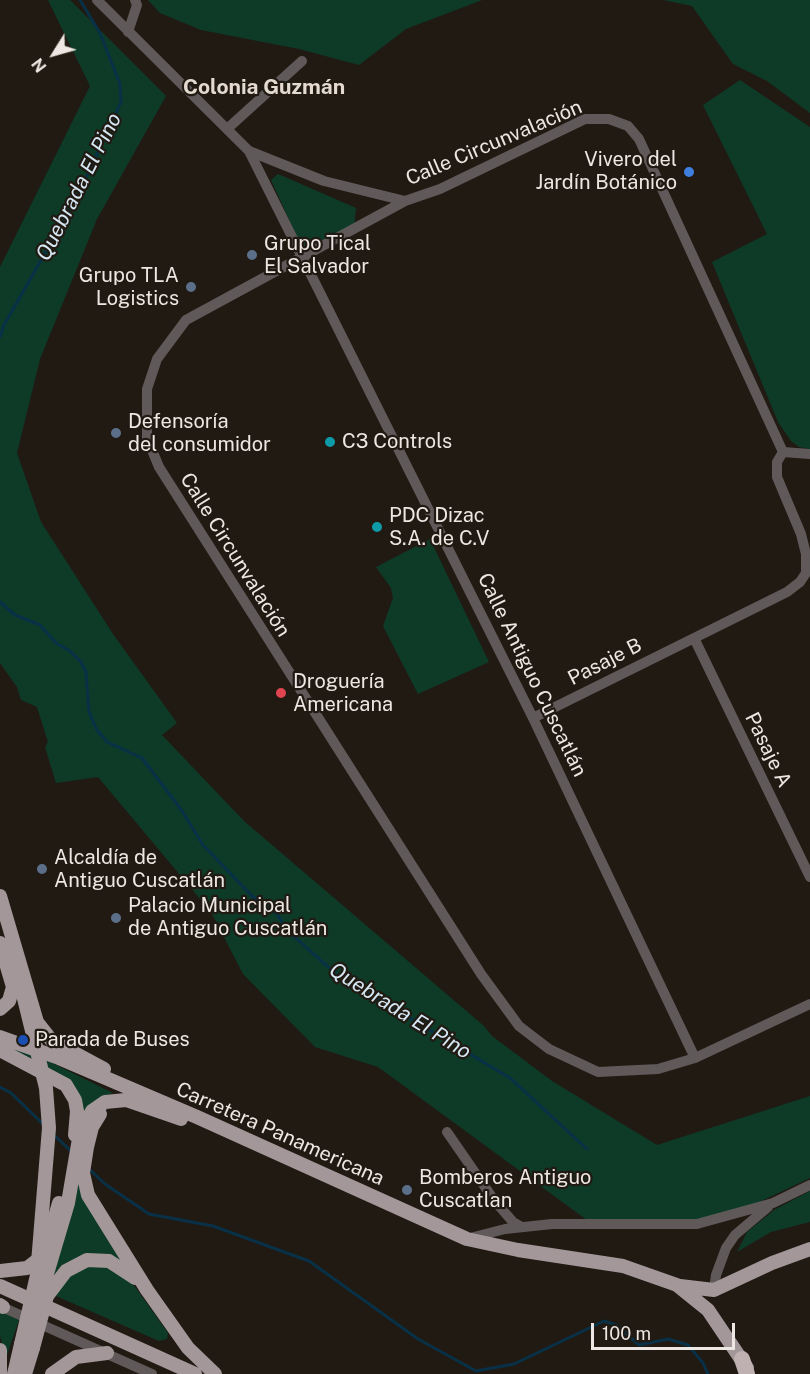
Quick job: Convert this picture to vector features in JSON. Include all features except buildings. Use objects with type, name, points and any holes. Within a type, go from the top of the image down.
[{"type":"main road","points":[[0,896],[33,1012],[45,1034],[52,1041],[197,1117]]},
{"type":"main road","points":[[0,907],[10,931]]},
{"type":"main road","points":[[0,918],[20,982],[46,1088],[50,1118],[37,1275],[25,1348],[25,1374]]},
{"type":"main road","points":[[0,943],[13,987],[9,1001],[0,1009]]},
{"type":"main road","name":"Carretera Panamericana","points":[[0,1037],[59,1058],[197,1117],[467,1239],[518,1250],[623,1266],[677,1285],[708,1310],[722,1328],[744,1367],[752,1374]]},
{"type":"main road","points":[[0,1050],[57,1079],[71,1091],[77,1111],[79,1146],[78,1174],[44,1295],[14,1374]]},
{"type":"main road","points":[[0,1271],[27,1268],[44,1255],[62,1193],[79,1146],[82,1128],[92,1111],[105,1102],[121,1099],[282,1155]]},
{"type":"main road","points":[[78,1174],[93,1205],[147,1290],[188,1348],[215,1374]]},
{"type":"main road","points":[[677,1285],[714,1290],[772,1263],[810,1249]]},
{"type":"main road","points":[[44,1295],[70,1268],[79,1262],[95,1259],[116,1264],[147,1290]]},
{"type":"main road","points":[[0,1286],[195,1374]]},
{"type":"main road","points":[[714,1290],[722,1328]]},
{"type":"main road","points":[[0,1350],[0,1374]]},
{"type":"main road","points":[[52,1374],[76,1357],[107,1353]]},
{"type":"street","name":"Calle Antiguo Cuscatlán","points":[[97,0],[249,151],[533,718],[695,1058]]},
{"type":"street","points":[[128,32],[137,5],[135,0]]},
{"type":"street","points":[[227,129],[302,61]]},
{"type":"street","name":"Calle Circunvalación","points":[[783,452],[639,139],[628,126],[609,119],[585,119],[440,189],[405,201],[304,258],[186,320],[173,334],[158,359],[147,389],[147,438],[159,467],[481,974],[519,1026],[549,1049],[598,1072],[658,1069],[695,1058],[810,1004]]},
{"type":"street","name":"Calle Antiguo Cuscatlán","points":[[249,151],[324,181],[405,201]]},
{"type":"street","points":[[783,452],[810,454]]},
{"type":"street","name":"Pasaje B","points":[[533,718],[787,592],[806,573],[806,554],[801,534],[777,477],[777,462],[783,452]]},
{"type":"street","name":"Pasaje A","points":[[694,638],[810,877]]},
{"type":"street","points":[[447,1132],[494,1200],[513,1222],[522,1227]]},
{"type":"street","points":[[467,1239],[522,1227],[576,1224],[697,1224],[773,1203],[810,1185]]},
{"type":"street","points":[[714,1290],[716,1275],[726,1248],[735,1235],[773,1203]]},
{"type":"street","points":[[1,1306],[152,1374]]},
{"type":"green space","points":[[48,0],[70,0],[166,96],[97,219],[40,359],[17,453],[41,522],[113,634],[177,723],[162,735],[244,821],[484,1026],[492,1036],[552,1081],[657,1145],[810,1096],[810,1178],[753,1205],[703,1219],[591,1223],[378,1067],[315,1047],[243,974],[211,912],[98,777],[56,783],[45,747],[48,742],[37,707],[21,700],[17,687],[0,663],[0,267],[90,86]]},
{"type":"green space","points":[[148,0],[482,0],[406,29],[359,65],[299,49],[201,30],[160,13]]},
{"type":"green space","points":[[663,0],[810,0],[810,113],[767,81],[733,64],[692,6]]},
{"type":"green space","points":[[740,80],[810,127],[810,449],[799,447],[791,441],[778,422],[712,262],[767,234],[703,105]]},
{"type":"green space","points":[[278,174],[356,208],[354,228],[303,250],[271,180]]},
{"type":"green space","points":[[430,539],[489,662],[418,694],[383,626],[393,598],[391,588],[376,567]]},
{"type":"green space","points":[[5,1045],[22,1048],[113,1093],[101,1097],[84,1116],[78,1100]]},
{"type":"green space","points":[[78,1182],[82,1196],[126,1262],[108,1258],[51,1283],[70,1220]]},
{"type":"green space","points":[[810,1191],[810,1222],[771,1232],[737,1252],[747,1232],[774,1210]]},
{"type":"green space","points":[[102,1262],[128,1277],[168,1333],[167,1339],[159,1341],[56,1296],[59,1286],[75,1270]]},
{"type":"green space","points":[[0,1311],[19,1320],[6,1358],[0,1336]]},
{"type":"waterway","name":"Quebrada El Pino","points":[[0,337],[4,325],[76,199],[121,102],[120,84],[100,33],[80,0]]},
{"type":"waterway","name":"Quebrada El Pino","points":[[0,602],[15,615],[40,625],[56,643],[70,651],[81,662],[86,672],[89,712],[97,730],[107,742],[142,758],[182,811],[203,845],[252,896],[277,914],[288,931],[336,974],[510,1078],[587,1149]]},
{"type":"waterway","points":[[0,1087],[11,1093],[43,1124]]},
{"type":"waterway","points":[[54,1135],[73,1153]]},
{"type":"waterway","points":[[88,1168],[105,1184],[149,1214],[213,1226],[309,1261],[418,1339],[476,1371],[514,1364],[604,1321],[616,1325],[639,1345],[668,1339],[688,1345],[703,1363],[708,1374]]},
{"type":"place","name":"Vivero del Jardín Botánico","points":[[689,172]]},
{"type":"place","name":"Grupo Tical El Salvador","points":[[252,255]]},
{"type":"place","name":"Grupo TLA Logistics","points":[[191,287]]},
{"type":"place","name":"Defensoría del consumidor","points":[[116,433]]},
{"type":"place","name":"C3 Controls","points":[[330,442]]},
{"type":"place","name":"PDC Dizac S.A. de C.V","points":[[377,527]]},
{"type":"place","name":"Droguería Americana","points":[[281,693]]},
{"type":"place","name":"Alcaldía de Antiguo Cuscatlán","points":[[42,869]]},
{"type":"place","name":"Palacio Municipal de Antiguo Cuscatlán","points":[[116,918]]},
{"type":"place","name":"Parada de Buses","points":[[23,1040]]},
{"type":"place","name":"Bomberos Antiguo Cuscatlan","points":[[407,1190]]},
{"type":"district","name":"Colonia Guzmán","points":[[264,88]]}]
